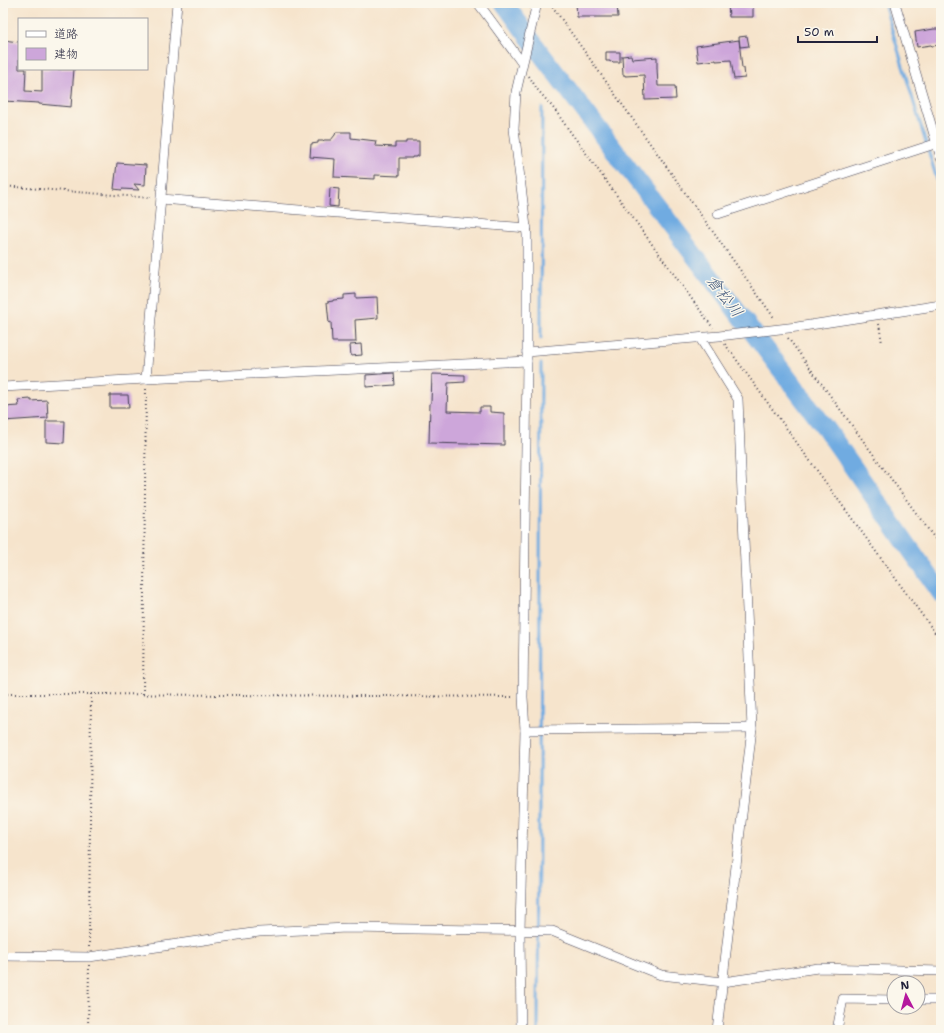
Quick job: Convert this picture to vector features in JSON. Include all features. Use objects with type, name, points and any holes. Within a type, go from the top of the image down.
[{"type":"street","points":[[146,379],[177,3]]},
{"type":"street","points":[[478,3],[522,63]]},
{"type":"street","points":[[521,1030],[520,931],[528,730],[523,697],[527,228],[514,129],[516,92],[536,3]]},
{"type":"street","points":[[895,3],[939,143],[941,158]]},
{"type":"street","points":[[718,214],[939,143]]},
{"type":"street","points":[[161,199],[527,228]]},
{"type":"street","points":[[3,387],[527,357],[782,329],[941,305]]},
{"type":"street","points":[[700,338],[738,399],[752,728],[716,1030]]},
{"type":"street","points":[[528,730],[752,728]]},
{"type":"street","points":[[3,956],[89,957],[259,932],[347,928],[552,931],[662,975],[722,982],[818,968],[941,971]]},
{"type":"street","points":[[836,1030],[843,999],[886,1000]]},
{"type":"street","points":[[926,1000],[941,1000]]},
{"type":"path","points":[[550,3],[782,329],[941,547]]},
{"type":"path","points":[[522,63],[537,89],[556,110],[941,641]]},
{"type":"path","points":[[3,186],[161,199]]},
{"type":"path","points":[[880,329],[882,343]]},
{"type":"path","points":[[144,694],[146,379]]},
{"type":"path","points":[[3,694],[523,697]]},
{"type":"path","points":[[88,1030],[91,694]]},
{"type":"building","points":[[576,3],[617,3],[618,17],[577,17]]},
{"type":"building","points":[[728,3],[753,3],[753,17],[729,17]]},
{"type":"building","points":[[941,29],[941,45],[917,47],[915,32]]},
{"type":"building","points":[[747,36],[749,46],[740,47],[739,37]]},
{"type":"building","points":[[3,40],[18,42],[18,70],[26,70],[25,91],[42,92],[42,70],[74,70],[71,107],[3,101]]},
{"type":"building","points":[[739,40],[742,68],[744,68],[745,78],[734,79],[731,60],[698,62],[696,46]]},
{"type":"building","points":[[606,52],[620,52],[620,62],[606,61]]},
{"type":"building","points":[[631,55],[632,59],[657,57],[658,86],[675,86],[676,99],[645,100],[644,75],[623,75],[622,56]]},
{"type":"building","points":[[336,132],[351,132],[351,138],[376,141],[375,146],[395,147],[395,143],[419,141],[419,156],[412,158],[399,158],[399,176],[375,175],[375,179],[334,177],[335,159],[310,157],[311,144],[318,143],[318,141],[331,140]]},
{"type":"building","points":[[117,163],[146,165],[145,185],[134,184],[139,190],[114,189]]},
{"type":"building","points":[[330,188],[339,189],[338,207],[329,206]]},
{"type":"building","points":[[356,294],[356,298],[377,297],[378,318],[355,320],[356,342],[332,342],[331,322],[329,323],[327,302],[344,299],[344,295]]},
{"type":"building","points":[[361,344],[362,355],[351,356],[350,345]]},
{"type":"building","points":[[394,373],[395,385],[366,387],[366,375]]},
{"type":"building","points":[[432,374],[465,375],[465,382],[448,383],[447,411],[480,412],[480,407],[490,407],[490,412],[504,413],[504,445],[429,443]]},
{"type":"building","points":[[110,395],[128,395],[129,408],[110,408]]},
{"type":"building","points":[[31,399],[31,401],[47,400],[48,418],[3,421],[3,407],[19,406],[18,400]]},
{"type":"building","points":[[46,421],[65,421],[64,443],[46,442]]},
{"type":"waterway","name":"倉松川","points":[[504,3],[827,430],[941,593]]},
{"type":"waterway","points":[[884,3],[941,193]]},
{"type":"waterway","points":[[541,338],[542,108]]},
{"type":"waterway","points":[[538,1030],[541,364]]}]
